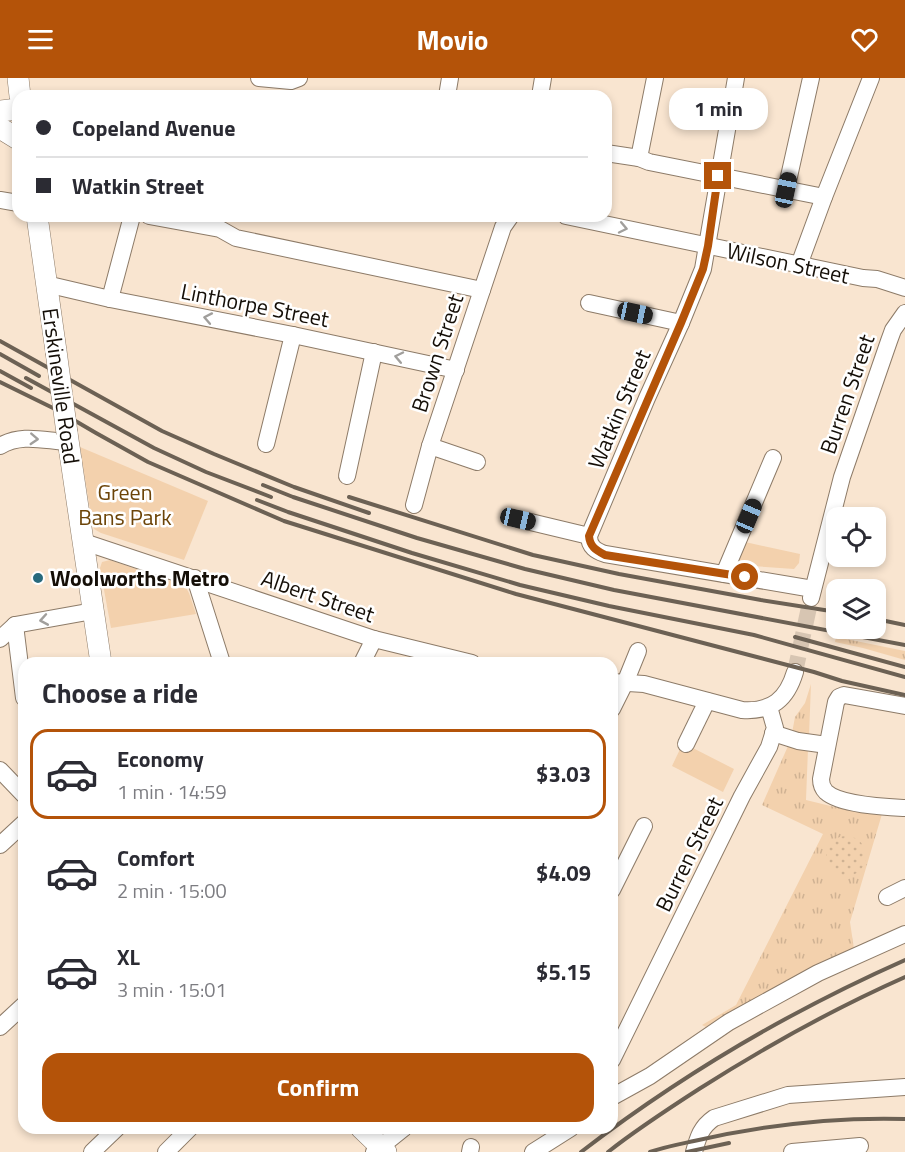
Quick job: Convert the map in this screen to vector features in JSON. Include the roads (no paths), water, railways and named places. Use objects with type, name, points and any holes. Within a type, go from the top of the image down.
[{"type":"main road","name":"Erskineville Road","points":[[38,222],[100,657]]},
{"type":"main road","points":[[372,1134],[387,1142]]},
{"type":"street","points":[[260,78],[291,81],[299,78]]},
{"type":"street","points":[[639,158],[655,78]]},
{"type":"street","name":"Watkin Street","points":[[590,541],[703,269],[736,78]]},
{"type":"street","points":[[786,190],[811,78]]},
{"type":"street","points":[[799,265],[871,78]]},
{"type":"street","points":[[612,154],[824,197]]},
{"type":"street","points":[[110,299],[130,222]]},
{"type":"street","points":[[181,222],[219,229],[236,238],[482,290]]},
{"type":"street","name":"Brown Street","points":[[414,505],[430,446],[506,222]]},
{"type":"street","name":"Wilson Street","points":[[594,222],[877,279],[905,288]]},
{"type":"street","name":"Linthorpe Street","points":[[46,284],[456,370]]},
{"type":"street","points":[[589,303],[681,323]]},
{"type":"street","name":"Burren Street","points":[[724,574],[812,593],[845,467],[893,330],[905,313]]},
{"type":"street","points":[[266,444],[293,335]]},
{"type":"street","points":[[347,476],[374,352]]},
{"type":"street","points":[[3,440],[68,437]]},
{"type":"street","points":[[430,446],[477,462]]},
{"type":"street","points":[[518,519],[590,541],[598,551],[605,555],[724,574],[773,458]]},
{"type":"street","name":"Albert Street","points":[[84,542],[374,639],[448,657]]},
{"type":"street","points":[[195,578],[220,657]]},
{"type":"street","points":[[0,639],[15,625],[93,611]]},
{"type":"street","points":[[15,625],[19,657]]},
{"type":"street","points":[[365,657],[374,639]]},
{"type":"street","points":[[638,651],[618,682],[644,684],[742,710],[752,711],[769,707],[782,698],[788,692],[795,672]]},
{"type":"street","points":[[905,705],[844,695],[839,697],[820,779],[828,794],[836,799],[867,805],[905,808]]},
{"type":"street","points":[[686,744],[707,701]]},
{"type":"street","points":[[769,707],[775,726],[773,733],[798,741],[827,745]]},
{"type":"street","name":"Burren Street","points":[[618,1048],[742,796],[766,754],[773,733]]},
{"type":"street","points":[[0,770],[18,789]]},
{"type":"street","points":[[618,867],[644,826]]},
{"type":"street","points":[[0,845],[18,828]]},
{"type":"street","points":[[887,897],[905,888]]},
{"type":"street","points":[[618,1094],[650,1076],[729,1022],[818,973],[905,934]]},
{"type":"street","points":[[0,1027],[18,1010]]},
{"type":"street","points":[[694,1152],[701,1130],[714,1118],[788,1095],[905,1087]]},
{"type":"street","points":[[92,1152],[111,1134]]},
{"type":"street","points":[[166,1152],[184,1134]]},
{"type":"street","points":[[533,1152],[562,1134]]},
{"type":"street","points":[[792,1152],[861,1146]]},
{"type":"tunnel","points":[[795,672],[811,598]]},
{"type":"railway","points":[[0,341],[162,431],[294,487],[369,513]]},
{"type":"railway","points":[[0,354],[39,376]]},
{"type":"railway","points":[[0,371],[31,388]]},
{"type":"railway","points":[[26,378],[154,448],[206,472],[271,497]]},
{"type":"railway","points":[[0,382],[55,409],[148,462],[284,521],[516,594],[842,681],[905,695]]},
{"type":"railway","points":[[263,485],[417,538],[525,569],[614,590],[905,645]]},
{"type":"railway","points":[[349,497],[533,555],[619,574],[826,610]]},
{"type":"railway","points":[[257,500],[412,553],[520,585],[609,606],[754,635],[905,677]]},
{"type":"railway","points":[[886,621],[905,625]]},
{"type":"railway","points":[[795,637],[905,667]]},
{"type":"railway","points":[[618,1125],[697,1071],[778,1023],[905,960]]},
{"type":"railway","points":[[608,1152],[664,1112],[749,1058],[826,1015],[905,977]]},
{"type":"railway","points":[[650,1152],[720,1135],[773,1126],[852,1119],[905,1119]]},
{"type":"railway","points":[[581,1152],[605,1134]]},
{"type":"railway","points":[[687,1152],[729,1143]]},
{"type":"place","name":"Woolworths Metro","points":[[38,578]]},
{"type":"park label","name":"Green Bans Park","points":[[125,504]]}]
